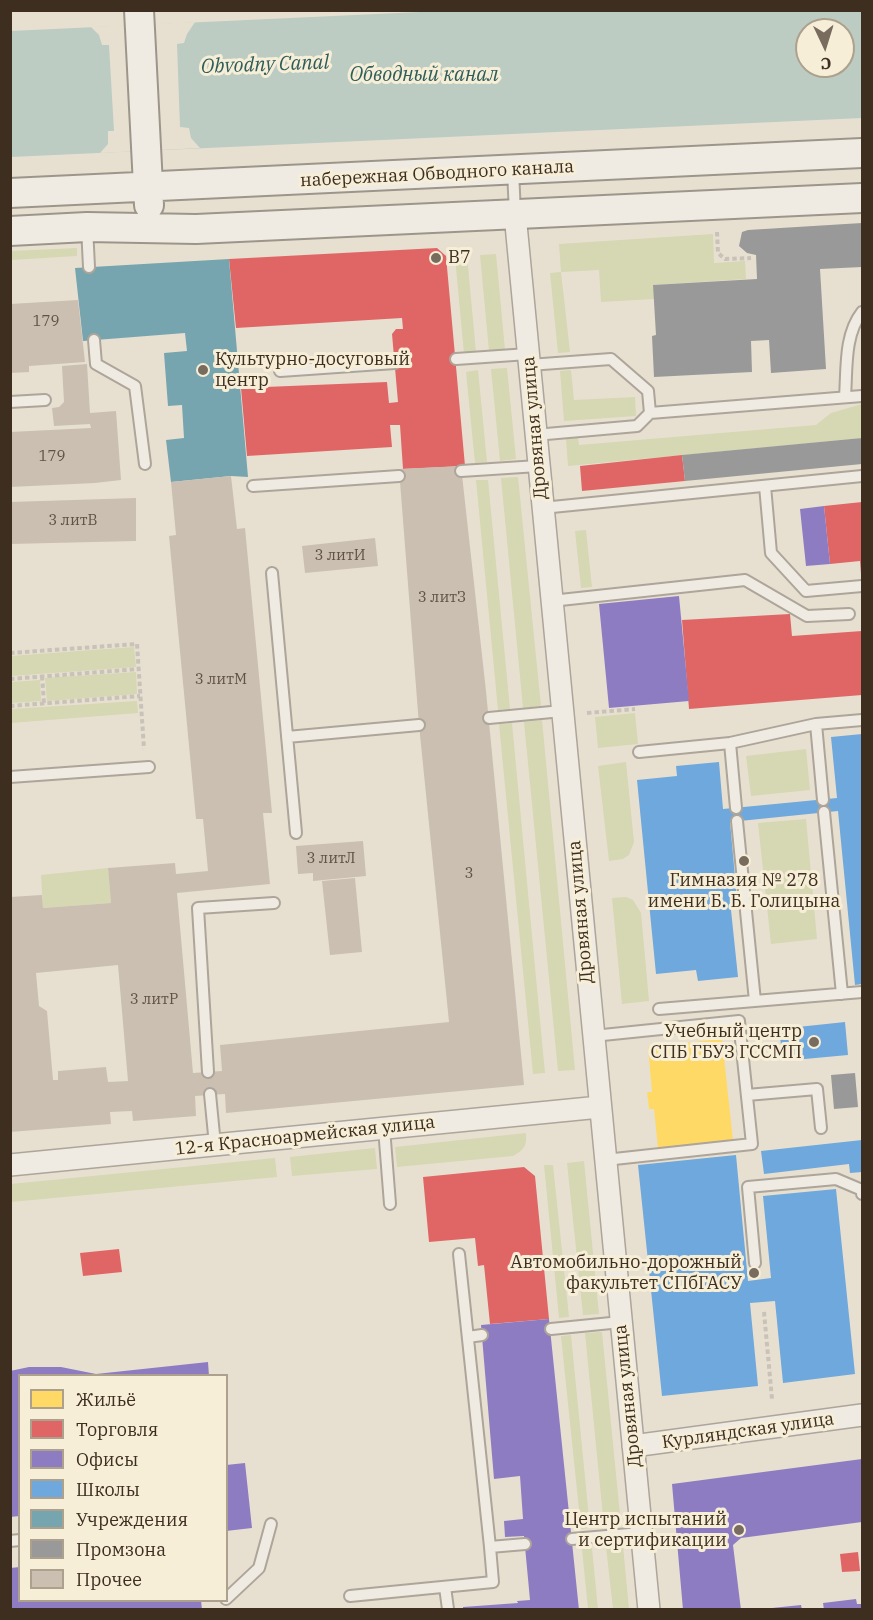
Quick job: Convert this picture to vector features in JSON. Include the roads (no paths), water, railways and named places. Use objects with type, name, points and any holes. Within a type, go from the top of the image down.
[{"type":"street","points":[[139,18],[150,228]]},
{"type":"street","name":"набережная Обводного канала","points":[[10,193],[862,153]]},
{"type":"street","points":[[10,231],[87,227],[196,229],[862,198]]},
{"type":"street","name":"Дровяная улица","points":[[515,214],[649,1610]]},
{"type":"street","name":"12-я Красноармейская улица","points":[[10,1165],[600,1107]]},
{"type":"street","name":"Курляндская улица","points":[[633,1446],[862,1415]]},
{"type":"lane","points":[[513,170],[515,214]]},
{"type":"lane","points":[[87,227],[89,267]]},
{"type":"lane","points":[[845,397],[848,345],[862,312]]},
{"type":"lane","points":[[94,340],[96,364],[135,386],[145,464]]},
{"type":"lane","points":[[456,359],[611,359],[648,391],[650,413]]},
{"type":"lane","points":[[280,370],[395,363]]},
{"type":"lane","points":[[535,435],[637,426],[650,413],[862,396]]},
{"type":"lane","points":[[10,402],[45,400]]},
{"type":"lane","points":[[461,471],[538,466]]},
{"type":"lane","points":[[253,486],[399,476]]},
{"type":"lane","points":[[542,508],[862,476]]},
{"type":"lane","points":[[765,486],[771,554],[806,591],[862,586]]},
{"type":"lane","points":[[272,573],[296,833]]},
{"type":"lane","points":[[551,601],[745,580],[807,616],[849,614]]},
{"type":"lane","points":[[489,718],[562,711]]},
{"type":"lane","points":[[639,752],[730,743],[816,724],[862,720]]},
{"type":"lane","points":[[816,724],[823,800]]},
{"type":"lane","points":[[287,737],[419,725]]},
{"type":"lane","points":[[730,743],[736,808]]},
{"type":"lane","points":[[10,777],[147,767]]},
{"type":"lane","points":[[824,812],[842,994]]},
{"type":"lane","points":[[737,821],[754,1001]]},
{"type":"lane","points":[[208,1072],[198,908],[274,903]]},
{"type":"lane","points":[[659,1009],[862,992]]},
{"type":"lane","points":[[593,1036],[739,1022],[752,1144],[605,1160]]},
{"type":"lane","points":[[747,1095],[817,1089],[821,1128]]},
{"type":"lane","points":[[210,1094],[215,1145]]},
{"type":"lane","points":[[384,1128],[390,1204]]},
{"type":"lane","points":[[755,1263],[748,1188],[836,1179],[862,1190],[862,1194]]},
{"type":"lane","points":[[350,1596],[494,1582],[459,1254]]},
{"type":"lane","points":[[551,1329],[621,1322]]},
{"type":"lane","points":[[468,1337],[482,1335]]},
{"type":"lane","points":[[228,1598],[259,1568],[271,1524]]},
{"type":"lane","points":[[572,1539],[641,1533]]},
{"type":"lane","points":[[490,1547],[525,1544]]},
{"type":"lane","points":[[446,1587],[448,1609]]},
{"type":"water","name":"Обводный канал","points":[[441,11],[862,11],[862,118],[11,157],[10,31]]},
{"type":"place","name":"В7","points":[[436,258]]},
{"type":"place","name":"Культурно-досуговый центр","points":[[203,370]]},
{"type":"place","name":"Гимназия № 278 имени Б. Б. Голицына","points":[[744,861]]},
{"type":"place","name":"Учебный центр СПБ ГБУЗ ГССМП","points":[[814,1042]]},
{"type":"place","name":"Автомобильно-дорожный факультет СПбГАСУ","points":[[754,1273]]},
{"type":"place","name":"Центр испытаний и сертификации","points":[[739,1530]]},
{"type":"water label","name":"Obvodny Canal","points":[[265,65]]}]
